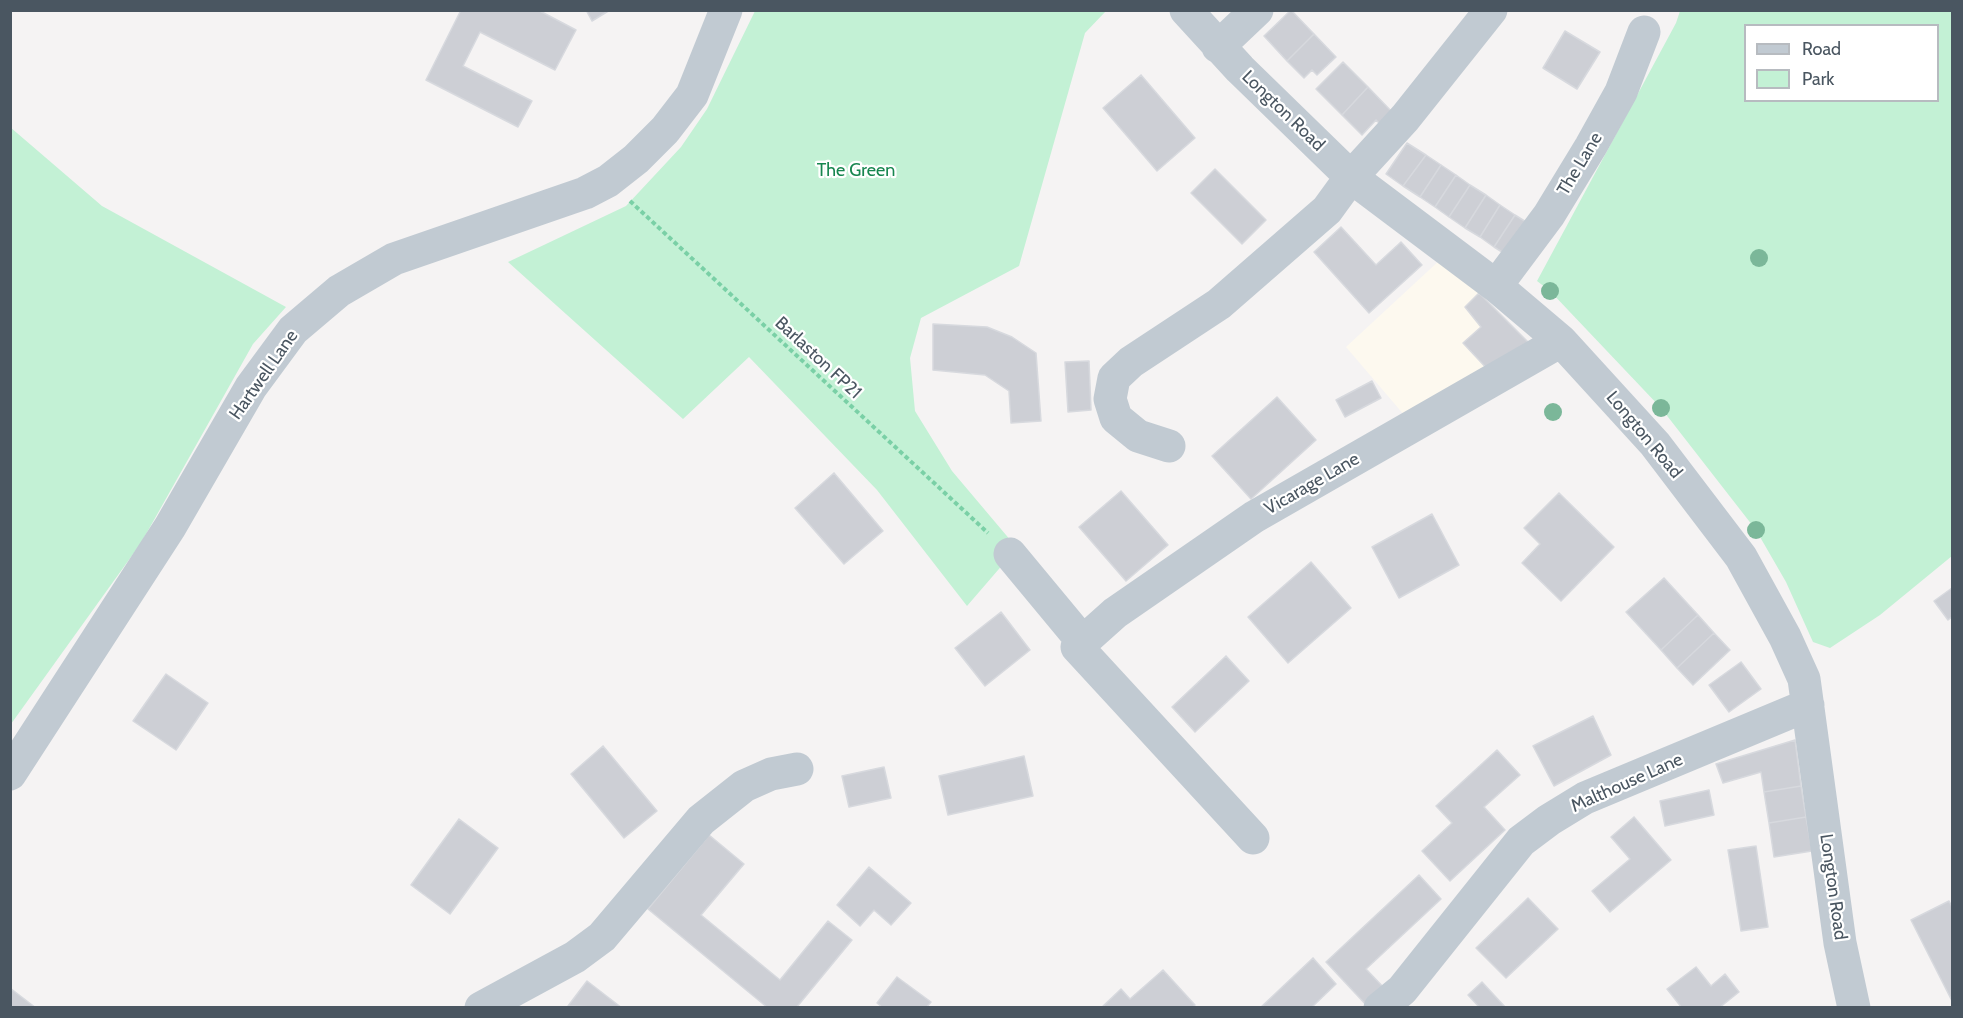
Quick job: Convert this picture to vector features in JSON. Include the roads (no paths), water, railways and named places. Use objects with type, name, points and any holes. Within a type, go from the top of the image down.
[{"type":"street","name":"Hartwell Lane","points":[[10,774],[170,527],[251,387],[293,330],[339,291],[394,259],[585,194],[608,181],[636,159],[665,130],[692,95],[726,10]]},
{"type":"street","name":"Longton Road","points":[[1186,10],[1218,47],[1351,177],[1496,286],[1561,341],[1655,444],[1741,557],[1785,637],[1804,679],[1840,943],[1854,1008]]},
{"type":"street","points":[[1218,47],[1257,10]]},
{"type":"street","points":[[1169,446],[1138,436],[1116,418],[1110,399],[1114,378],[1131,362],[1219,304],[1327,210],[1351,177],[1405,118],[1491,10]]},
{"type":"street","name":"The Lane","points":[[1496,286],[1549,215],[1591,146],[1621,92],[1644,32]]},
{"type":"street","name":"Vicarage Lane","points":[[1080,645],[1115,613],[1254,518],[1561,341]]},
{"type":"street","points":[[1010,554],[1080,645],[1253,838]]},
{"type":"street","name":"Malthouse Lane","points":[[1380,1008],[1402,990],[1521,841],[1549,820],[1585,798],[1808,705]]},
{"type":"street","points":[[481,1008],[575,957],[602,937],[701,820],[744,786],[771,774],[797,768]]},
{"type":"park label","name":"The Green","points":[[856,171]]}]
